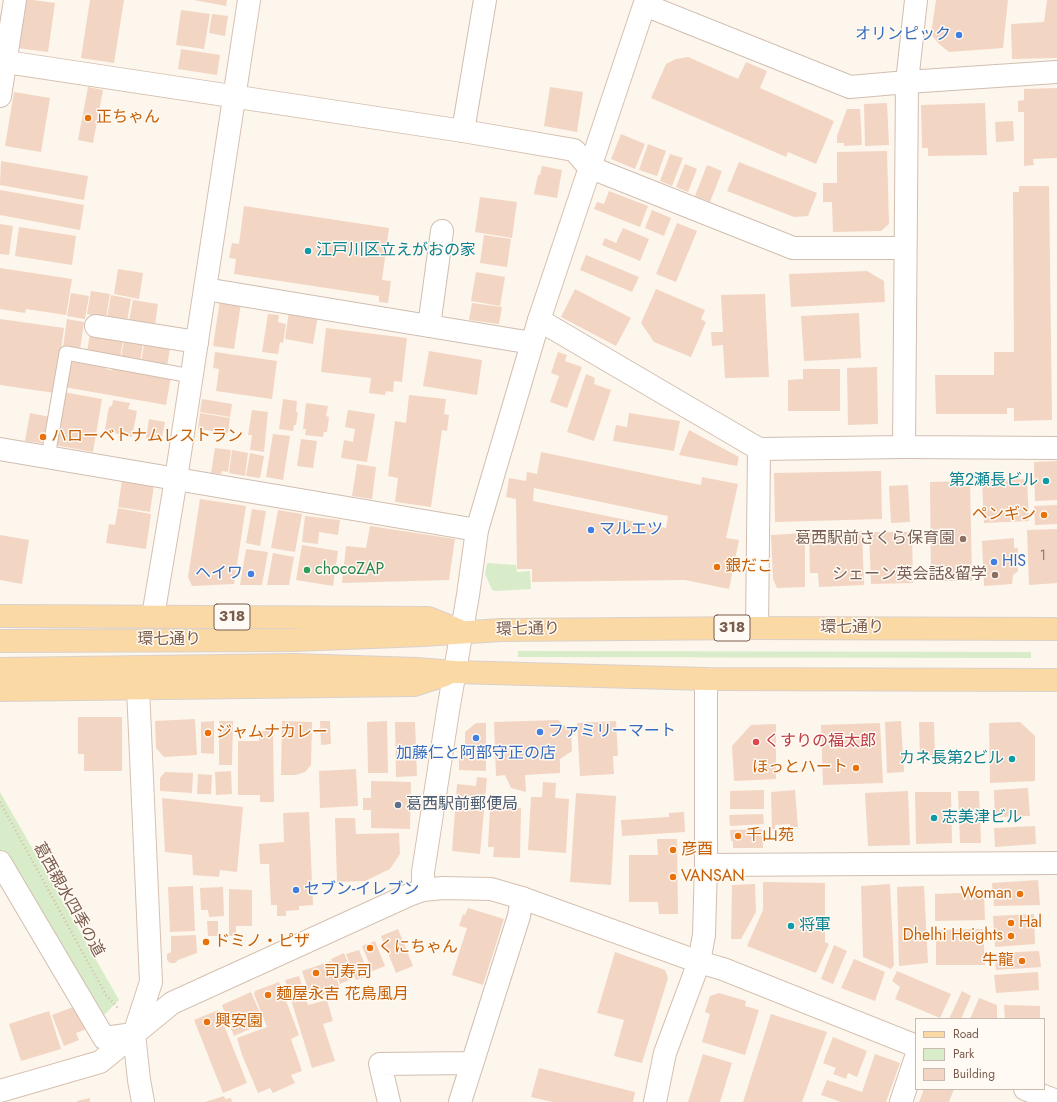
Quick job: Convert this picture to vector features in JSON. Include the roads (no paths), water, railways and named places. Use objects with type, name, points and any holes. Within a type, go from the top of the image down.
[{"type":"main road","name":"318","points":[[0,616],[428,618],[462,632]]},
{"type":"main road","name":"環七通り","points":[[0,642],[294,640],[423,635],[501,630],[757,628],[1057,629]]},
{"type":"main road","name":"環七通り","points":[[0,669],[295,665],[417,669],[455,672],[706,679],[1057,680]]},
{"type":"main road","points":[[0,690],[414,686],[455,672]]},
{"type":"street","points":[[0,96],[3,62],[15,0]]},
{"type":"street","points":[[153,616],[176,479],[233,97],[249,0]]},
{"type":"street","points":[[463,131],[485,0]]},
{"type":"street","points":[[904,448],[907,82],[916,0]]},
{"type":"street","points":[[423,890],[423,872],[477,530],[538,320],[645,2],[850,87],[1057,72]]},
{"type":"street","points":[[3,62],[463,131],[574,150],[589,167],[793,248],[905,248]]},
{"type":"street","points":[[429,326],[442,231]]},
{"type":"street","points":[[205,289],[532,343]]},
{"type":"street","points":[[538,320],[760,450],[1057,448]]},
{"type":"street","points":[[96,326],[197,342]]},
{"type":"street","points":[[0,449],[477,530]]},
{"type":"street","points":[[757,628],[760,450]]},
{"type":"street","points":[[655,1102],[665,1053],[699,962],[704,935],[706,864],[706,679]]},
{"type":"street","points":[[138,688],[151,982],[134,1034],[143,1102]]},
{"type":"street","points":[[0,862],[104,1038],[134,1034]]},
{"type":"street","points":[[706,864],[1057,863]]},
{"type":"street","points":[[0,1091],[100,1062],[172,1002],[409,894],[423,890],[443,888],[491,889],[522,898],[699,962],[723,969],[915,1046]]},
{"type":"street","points":[[460,1102],[519,916],[522,898]]},
{"type":"street","points":[[901,1102],[915,1060]]},
{"type":"street","points":[[389,1102],[380,1064],[472,1063]]},
{"type":"street","points":[[1028,1090],[1057,1101]]},
{"type":"lane","points":[[48,457],[66,353],[192,376]]},
{"type":"place","name":"オリンピック","points":[[959,35]]},
{"type":"place","name":"正ちゃん","points":[[88,118]]},
{"type":"place","name":"江戸川区立えがおの家","points":[[308,251]]},
{"type":"place","name":"ハローベトナムレストラン","points":[[43,437]]},
{"type":"place","name":"第2瀬長ビル","points":[[1046,481]]},
{"type":"place","name":"ペンギン","points":[[1044,515]]},
{"type":"place","name":"マルエツ","points":[[591,530]]},
{"type":"place","name":"葛西駅前さくら保育園","points":[[963,539]]},
{"type":"place","name":"HIS","points":[[994,562]]},
{"type":"place","name":"銀だこ","points":[[717,567]]},
{"type":"place","name":"chocoZAP","points":[[307,570]]},
{"type":"place","name":"ヘイワ","points":[[251,574]]},
{"type":"place","name":"シェーン英会話&留学","points":[[995,575]]},
{"type":"place","name":"ファミリーマート","points":[[540,732]]},
{"type":"place","name":"ジャムナカレー","points":[[208,733]]},
{"type":"place","name":"加藤仁と阿部守正の店","points":[[476,738]]},
{"type":"place","name":"くすりの福太郎","points":[[756,742]]},
{"type":"place","name":"カネ長第2ビル","points":[[1012,759]]},
{"type":"place","name":"ほっとハート","points":[[856,768]]},
{"type":"place","name":"葛西駅前郵便局","points":[[398,805]]},
{"type":"place","name":"志美津ビル","points":[[934,818]]},
{"type":"place","name":"千山苑","points":[[738,836]]},
{"type":"place","name":"彦酉","points":[[673,850]]},
{"type":"place","name":"VANSAN","points":[[673,877]]},
{"type":"place","name":"セブン-イレブン","points":[[296,890]]},
{"type":"place","name":"Woman","points":[[1020,894]]},
{"type":"place","name":"Hal","points":[[1011,923]]},
{"type":"place","name":"将軍","points":[[791,926]]},
{"type":"place","name":"Dhelhi Heights","points":[[1011,936]]},
{"type":"place","name":"ドミノ・ピザ","points":[[206,942]]},
{"type":"place","name":"くにちゃん","points":[[370,948]]},
{"type":"place","name":"牛龍","points":[[1022,961]]},
{"type":"place","name":"司寿司","points":[[316,973]]},
{"type":"place","name":"麺屋永吉 花鳥風月","points":[[268,995]]},
{"type":"place","name":"興安園","points":[[207,1022]]}]
